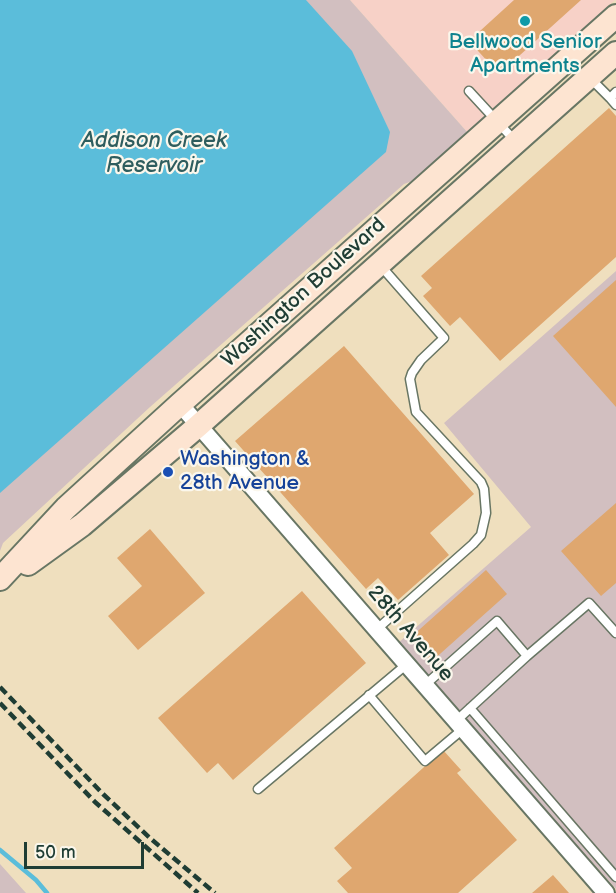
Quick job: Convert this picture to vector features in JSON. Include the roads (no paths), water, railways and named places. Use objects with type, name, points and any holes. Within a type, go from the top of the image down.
[{"type":"street","name":"Washington Boulevard","points":[[0,579],[66,508],[616,16]]},
{"type":"street","name":"Washington Boulevard","points":[[0,584],[82,525],[198,426],[589,77],[611,60]]},
{"type":"street","name":"28th Avenue","points":[[180,404],[606,893]]},
{"type":"lane","points":[[589,77],[614,98]]},
{"type":"lane","points":[[469,91],[516,142]]},
{"type":"lane","points":[[376,630],[473,544],[481,535],[486,513],[484,489],[481,482],[416,412],[410,379],[412,373],[421,360],[444,338],[379,264]]},
{"type":"lane","points":[[369,695],[425,761],[460,725],[470,708],[589,603],[616,633]]},
{"type":"lane","points":[[425,685],[497,621],[527,656]]},
{"type":"lane","points":[[258,789],[407,664]]},
{"type":"lane","points":[[470,708],[616,877]]},
{"type":"water","name":"Addison Creek Reservoir","points":[[0,0],[306,0],[352,51],[390,132],[386,152],[0,493]]},
{"type":"waterway","points":[[0,850],[36,880],[47,893]]},
{"type":"railway","points":[[0,687],[103,794],[151,839],[215,893]]},
{"type":"railway","points":[[0,703],[95,802],[198,893]]},
{"type":"place","name":"Bellwood Senior Apartments","points":[[525,21]]},
{"type":"place","name":"Washington & 28th Avenue","points":[[168,472]]}]
